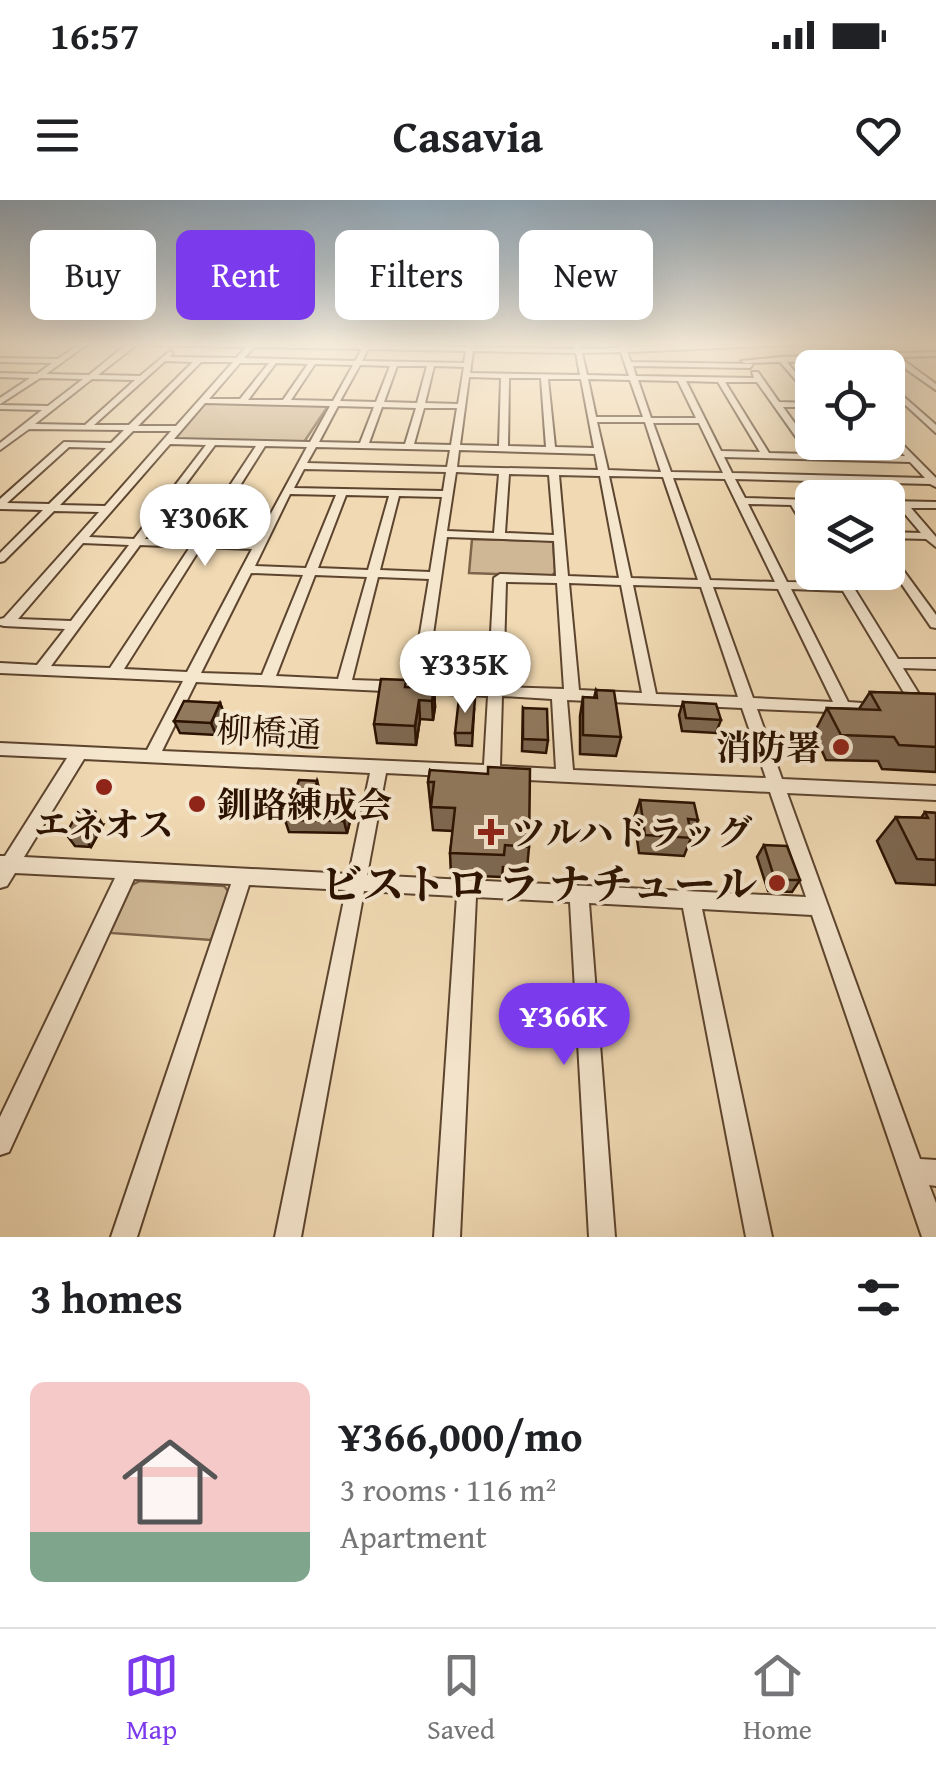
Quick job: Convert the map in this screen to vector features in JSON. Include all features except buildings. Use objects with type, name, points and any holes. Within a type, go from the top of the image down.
[{"type":"street","points":[[6,391],[15,392]]},
{"type":"street","points":[[0,447],[72,391]]},
{"type":"street","points":[[87,426],[126,391]]},
{"type":"street","points":[[0,559],[168,391]]},
{"type":"street","points":[[4,622],[209,391]]},
{"type":"street","points":[[244,402],[252,391]]},
{"type":"street","points":[[286,402],[293,391]]},
{"type":"street","points":[[151,756],[342,391]]},
{"type":"street","points":[[363,446],[383,391]]},
{"type":"street","points":[[410,446],[424,391]]},
{"type":"street","points":[[418,687],[464,391]]},
{"type":"street","points":[[503,449],[505,391]]},
{"type":"street","points":[[545,391],[551,450]]},
{"type":"street","points":[[587,391],[650,698]]},
{"type":"street","points":[[637,391],[816,906],[924,1172],[936,1237]]},
{"type":"street","points":[[688,391],[843,708]]},
{"type":"street","points":[[728,391],[766,455]]},
{"type":"street","points":[[768,391],[795,429]]},
{"type":"street","points":[[0,404],[15,392]]},
{"type":"street","points":[[201,400],[462,406]]},
{"type":"street","points":[[778,404],[795,402]]},
{"type":"street","points":[[905,402],[934,426]]},
{"type":"street","points":[[0,404],[50,408]]},
{"type":"street","points":[[905,408],[912,408]]},
{"type":"street","points":[[593,419],[702,421]]},
{"type":"street","points":[[27,426],[177,429]]},
{"type":"street","points":[[166,441],[599,451]]},
{"type":"street","points":[[41,669],[213,442]]},
{"type":"street","points":[[115,672],[262,443]]},
{"type":"street","points":[[0,505],[67,444],[113,446]]},
{"type":"street","points":[[905,451],[935,482]]},
{"type":"street","points":[[718,454],[795,456]]},
{"type":"street","points":[[905,458],[912,458]]},
{"type":"street","points":[[300,466],[935,482]]},
{"type":"street","points":[[499,536],[504,471]]},
{"type":"street","points":[[554,472],[562,579],[566,776]]},
{"type":"street","points":[[287,491],[448,494]]},
{"type":"street","points":[[268,679],[342,492]]},
{"type":"street","points":[[344,683],[395,493]]},
{"type":"street","points":[[741,501],[794,502]]},
{"type":"street","points":[[905,504],[936,505]]},
{"type":"street","points":[[0,505],[106,509]]},
{"type":"street","points":[[905,506],[932,540]]},
{"type":"street","points":[[441,534],[559,538]]},
{"type":"street","points":[[905,536],[932,540]]},
{"type":"street","points":[[79,540],[260,546]]},
{"type":"street","points":[[248,570],[435,576]]},
{"type":"street","points":[[492,772],[500,578],[795,585]]},
{"type":"street","points":[[905,581],[936,624]]},
{"type":"street","points":[[849,590],[892,663],[929,711]]},
{"type":"street","points":[[4,622],[75,625]]},
{"type":"street","points":[[892,663],[936,664]]},
{"type":"street","points":[[0,668],[929,711]]},
{"type":"street","name":"柳橋通","points":[[0,749],[936,793]]},
{"type":"street","points":[[3,870],[79,752]]},
{"type":"street","points":[[288,1237],[379,767]]},
{"type":"street","points":[[3,870],[128,871],[816,906]]},
{"type":"street","points":[[0,1143],[128,871]]},
{"type":"street","points":[[124,1237],[242,879]]},
{"type":"street","points":[[447,1237],[467,890]]},
{"type":"street","points":[[579,895],[602,1237]]},
{"type":"street","points":[[692,902],[758,1237]]},
{"type":"shaded area","points":[[204,403],[328,406],[304,442],[173,440]]},
{"type":"shaded area","points":[[472,539],[553,542],[555,572],[552,576],[469,573]]},
{"type":"shaded area","points":[[140,881],[224,886],[229,892],[211,940],[110,933],[132,885]]},
{"type":"place","name":"消防署","points":[[841,747]]},
{"type":"place","name":"エネオス","points":[[104,787]]},
{"type":"place","name":"釧路練成会","points":[[197,804]]},
{"type":"place","name":"ツルハドラッグ","points":[[491,832]]},
{"type":"place","name":"ビストロ ラ ナチュール","points":[[777,883]]}]
